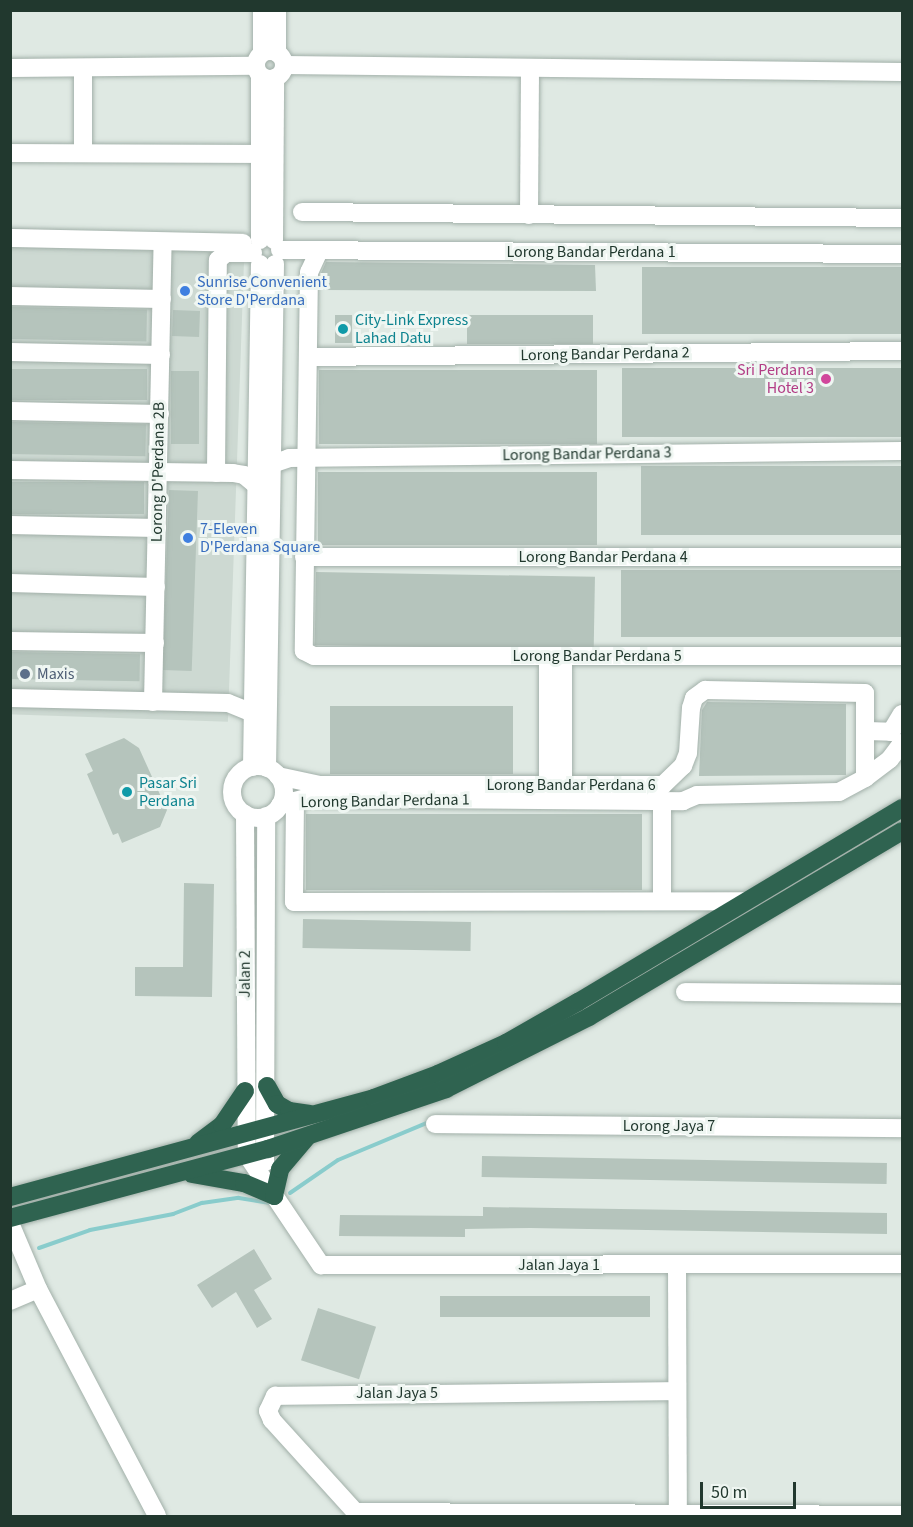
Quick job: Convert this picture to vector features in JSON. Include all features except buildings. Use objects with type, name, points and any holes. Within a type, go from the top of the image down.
[{"type":"highway","points":[[10,1197],[374,1098],[506,1043],[903,808]]},
{"type":"highway","points":[[10,1218],[268,1149],[446,1089],[521,1055],[903,831]]},
{"type":"highway","points":[[267,1086],[277,1104],[289,1111],[315,1115]]},
{"type":"highway","points":[[189,1149],[222,1125],[245,1091]]},
{"type":"highway","points":[[182,1173],[244,1183],[274,1196],[280,1169],[308,1137]]},
{"type":"street","points":[[262,10],[269,65],[272,464],[266,770]]},
{"type":"street","points":[[277,10],[269,65],[261,154],[269,251],[256,485],[253,712],[266,770],[284,790],[280,808],[294,902],[662,899],[745,901]]},
{"type":"street","points":[[10,68],[269,65],[903,72]]},
{"type":"street","points":[[83,68],[83,153]]},
{"type":"street","points":[[529,214],[530,68]]},
{"type":"street","points":[[10,153],[261,154]]},
{"type":"street","points":[[302,212],[903,218]]},
{"type":"street","points":[[10,238],[163,242],[269,251],[309,272]]},
{"type":"street","name":"Lorong D'Perdana 2B","points":[[153,702],[163,242]]},
{"type":"street","points":[[216,473],[218,261],[226,254],[269,251]]},
{"type":"street","name":"Lorong Bandar Perdana 1","points":[[269,251],[903,254]]},
{"type":"street","points":[[304,557],[309,272],[319,251]]},
{"type":"street","points":[[10,296],[162,299]]},
{"type":"street","name":"Lorong Bandar Perdana 2","points":[[308,357],[903,351]]},
{"type":"street","points":[[10,352],[161,355]]},
{"type":"street","points":[[10,411],[160,414]]},
{"type":"street","name":"Lorong Bandar Perdana 3","points":[[272,464],[306,457],[903,451]]},
{"type":"street","points":[[10,470],[216,473],[244,475],[256,485]]},
{"type":"street","points":[[10,525],[157,528]]},
{"type":"street","name":"Lorong Bandar Perdana 4","points":[[304,557],[903,557]]},
{"type":"street","name":"Lorong Bandar Perdana 5","points":[[304,557],[304,651],[314,656],[903,656]]},
{"type":"street","points":[[10,583],[156,587]]},
{"type":"street","points":[[10,641],[155,642]]},
{"type":"street","points":[[556,656],[556,785]]},
{"type":"street","name":"Lorong Bandar Perdana 6","points":[[266,770],[320,784],[663,785],[678,775],[688,753],[694,698],[705,690],[860,692],[868,698],[865,778]]},
{"type":"street","points":[[10,698],[211,703],[253,712]]},
{"type":"street","points":[[867,731],[891,732],[903,714]]},
{"type":"street","name":"Lorong Bandar Perdana 1","points":[[280,808],[683,801],[698,795],[839,792],[865,778],[890,759],[903,743]]},
{"type":"street","points":[[266,770],[242,771],[232,785],[234,802],[245,814],[280,808]]},
{"type":"street","points":[[678,775],[694,780],[698,795]]},
{"type":"street","points":[[662,801],[662,899]]},
{"type":"street","name":"Jalan 2","points":[[263,1176],[268,1149],[267,1086],[280,808]]},
{"type":"street","name":"Jalan 2","points":[[245,814],[247,1155]]},
{"type":"street","points":[[685,992],[903,994]]},
{"type":"street","name":"Lorong Jaya 7","points":[[435,1124],[903,1128]]},
{"type":"street","name":"Jalan Jaya 1","points":[[247,1155],[263,1176],[315,1260],[329,1267],[903,1264]]},
{"type":"street","points":[[10,1223],[38,1289],[157,1516]]},
{"type":"street","points":[[677,1264],[675,1391],[678,1512]]},
{"type":"street","points":[[10,1301],[38,1289]]},
{"type":"street","name":"Jalan Jaya 5","points":[[357,1514],[272,1420],[268,1411],[275,1396],[675,1391]]},
{"type":"street","points":[[357,1514],[678,1512],[903,1515]]},
{"type":"shaded area","points":[[11,228],[245,236],[228,722],[10,714]]},
{"type":"waterway","points":[[290,1193],[338,1160],[429,1122]]},
{"type":"waterway","points":[[39,1248],[90,1230],[173,1214],[202,1203],[239,1198],[269,1203]]},
{"type":"place","name":"Sunrise Convenient Store D'Perdana","points":[[185,291]]},
{"type":"place","name":"City-Link Express Lahad Datu","points":[[343,329]]},
{"type":"place","name":"Sri Perdana Hotel 3","points":[[826,379]]},
{"type":"place","name":"7-Eleven D'Perdana Square","points":[[188,538]]},
{"type":"place","name":"Maxis","points":[[25,674]]},
{"type":"place","name":"Pasar Sri Perdana","points":[[127,792]]}]
